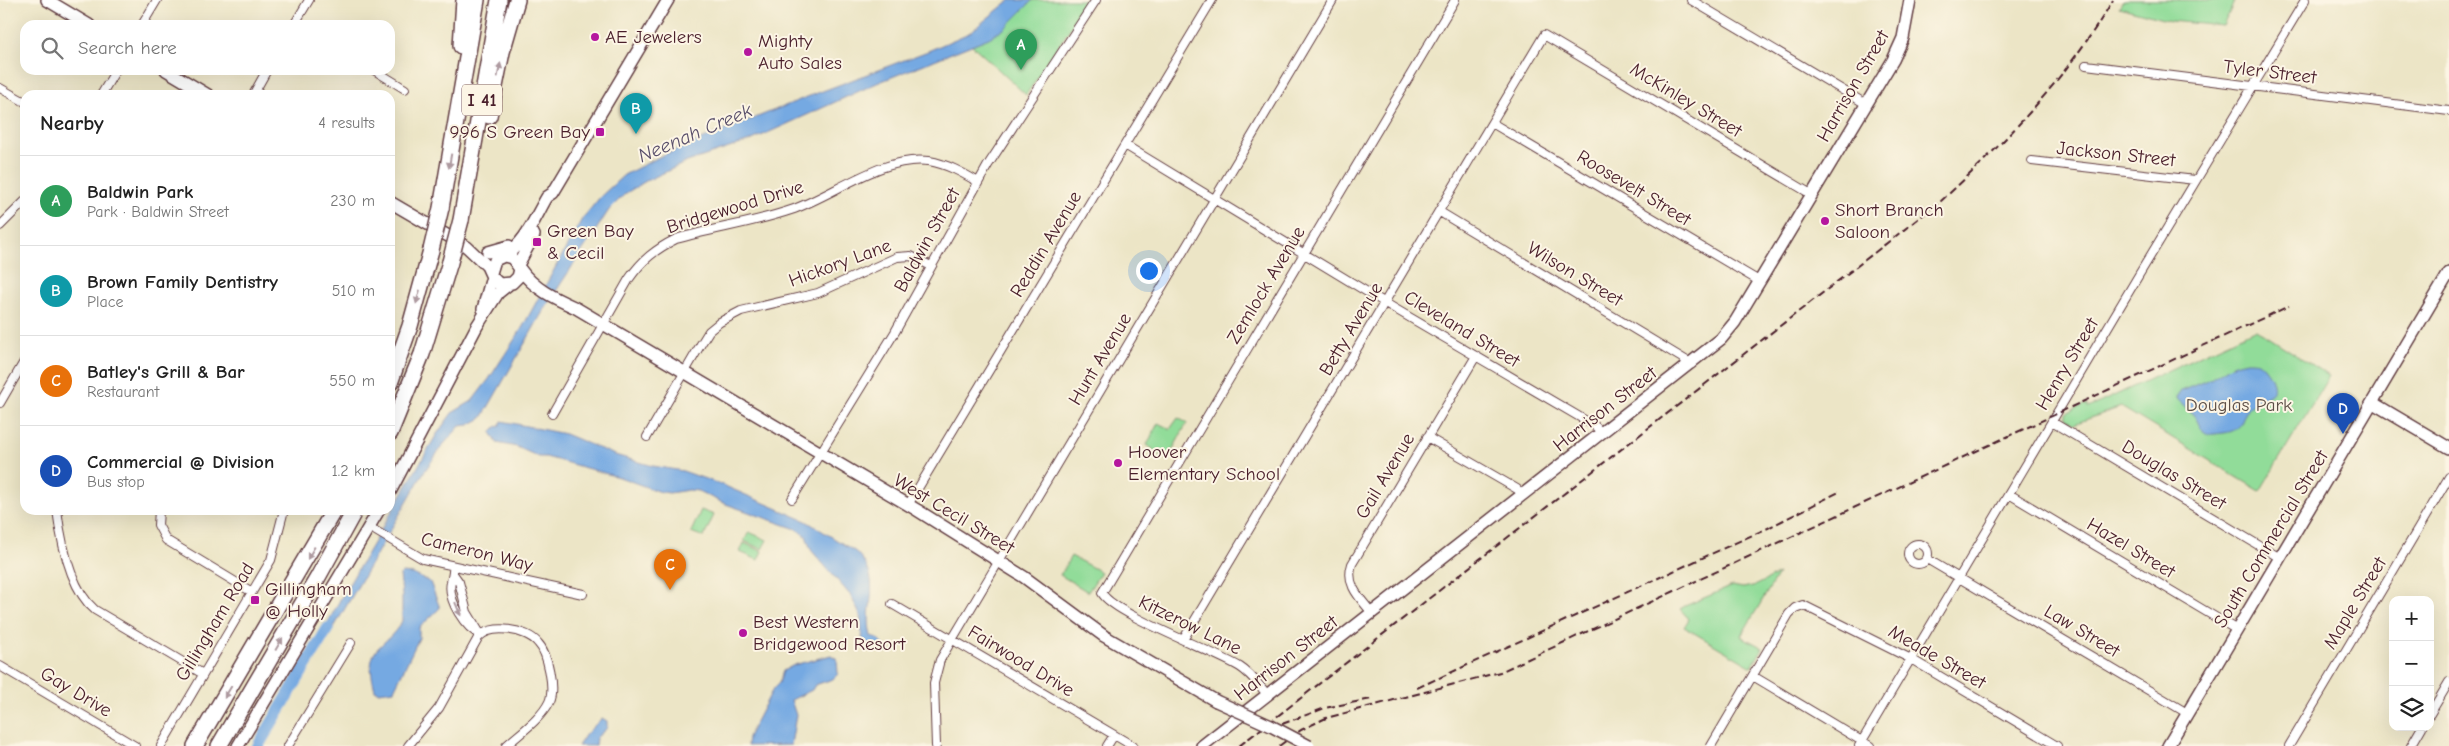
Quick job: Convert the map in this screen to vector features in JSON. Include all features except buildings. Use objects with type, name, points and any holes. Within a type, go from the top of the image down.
[{"type":"highway","points":[[458,113],[454,102],[464,0]]},
{"type":"highway","name":"I 41","points":[[395,369],[410,326],[441,208],[477,0]]},
{"type":"highway","name":"I 41","points":[[395,421],[422,354],[450,262],[465,200],[498,0]]},
{"type":"highway","points":[[465,200],[476,185],[502,52],[517,0]]},
{"type":"highway","points":[[196,746],[331,515]]},
{"type":"highway","points":[[219,746],[318,578],[352,515]]},
{"type":"main road","points":[[47,0],[81,20]]},
{"type":"main road","points":[[477,326],[492,275],[493,264],[522,242],[668,0]]},
{"type":"main road","name":"Harrison Street","points":[[1202,746],[1714,347],[1728,331],[1759,281],[1898,49],[1906,28],[1910,0]]},
{"type":"main road","points":[[174,75],[200,90]]},
{"type":"main road","points":[[488,252],[512,244],[537,207],[550,195]]},
{"type":"main road","points":[[395,482],[477,326],[498,293],[518,277],[520,263],[553,200],[550,195]]},
{"type":"main road","points":[[395,205],[467,247],[487,266],[499,284],[540,290]]},
{"type":"main road","points":[[467,247],[512,258],[520,263],[530,283],[540,290]]},
{"type":"main road","name":"South Commercial Street","points":[[2168,746],[2449,273]]},
{"type":"main road","name":"West Cecil Street","points":[[540,290],[578,310],[602,326],[908,505],[1052,596],[1104,636],[1216,701],[1276,728],[1309,746]]},
{"type":"main road","points":[[2372,403],[2449,448]]},
{"type":"main road","points":[[238,746],[372,529],[377,515]]},
{"type":"street","points":[[145,20],[157,0]]},
{"type":"street","points":[[298,20],[309,0]]},
{"type":"street","name":"Baldwin Street","points":[[792,499],[819,453],[871,373],[978,182],[1096,0]]},
{"type":"street","name":"Reddin Avenue","points":[[908,505],[1212,0]]},
{"type":"street","name":"Hunt Avenue","points":[[936,746],[934,677],[940,660],[1333,0]]},
{"type":"street","name":"Zemlock Avenue","points":[[1105,586],[1455,0]]},
{"type":"street","points":[[1691,0],[1866,104]]},
{"type":"street","name":"Henry Street","points":[[1860,744],[2195,180],[2305,0]]},
{"type":"street","name":"Betty Avenue","points":[[1183,640],[1386,303],[1544,35]]},
{"type":"street","name":"McKinley Street","points":[[1544,35],[1811,194]]},
{"type":"street","name":"Tyler Street","points":[[2086,65],[2449,111]]},
{"type":"street","points":[[104,90],[113,75]]},
{"type":"street","points":[[255,90],[264,75]]},
{"type":"street","points":[[382,75],[405,89]]},
{"type":"street","points":[[0,88],[20,99]]},
{"type":"street","name":"Roosevelt Street","points":[[1492,123],[1759,281]]},
{"type":"street","name":"Cleveland Street","points":[[1126,145],[1386,303],[1595,426],[1602,433]]},
{"type":"street","name":"Bridgewood Drive","points":[[552,414],[638,266],[659,248],[676,239],[791,210],[898,163],[915,161],[941,164],[978,182]]},
{"type":"street","name":"Jackson Street","points":[[2032,161],[2195,180]]},
{"type":"street","points":[[0,226],[20,206]]},
{"type":"street","name":"Wilson Street","points":[[1440,212],[1692,364]]},
{"type":"street","name":"Hickory Lane","points":[[647,437],[709,331],[727,317],[741,311],[818,293],[897,257],[911,256],[931,266]]},
{"type":"street","name":"Gail Avenue","points":[[1372,613],[1352,586],[1350,570],[1476,356]]},
{"type":"street","points":[[0,403],[20,369]]},
{"type":"street","name":"Douglas Street","points":[[2052,422],[2280,558]]},
{"type":"street","points":[[1427,437],[1517,489],[1523,495]]},
{"type":"street","name":"Maple Street","points":[[2289,746],[2449,477]]},
{"type":"street","name":"Hazel Street","points":[[2009,494],[2237,630]]},
{"type":"street","points":[[57,515],[73,578],[85,601],[95,610],[203,674]]},
{"type":"street","points":[[159,515],[158,525],[166,540],[252,592]]},
{"type":"street","name":"Gillingham Road","points":[[160,746],[274,554],[283,515]]},
{"type":"street","name":"Cameron Way","points":[[372,529],[423,559],[583,594]]},
{"type":"street","name":"Law Street","points":[[1927,559],[2188,713]]},
{"type":"street","points":[[453,566],[454,576],[450,583],[460,615],[472,631],[481,635]]},
{"type":"street","name":"Kitzerow Lane","points":[[1105,586],[1102,593],[1107,600],[1137,618],[1240,667],[1267,694]]},
{"type":"street","name":"Fairwood Drive","points":[[892,604],[1133,746]]},
{"type":"street","name":"Meade Street","points":[[1753,676],[1789,614],[1798,606],[1807,606],[1911,659],[2057,746]]},
{"type":"street","points":[[408,746],[443,702],[481,635],[487,630],[503,630],[534,639],[544,652],[552,686],[552,694],[546,708],[506,746]]},
{"type":"street","points":[[288,746],[351,643]]},
{"type":"street","name":"Gay Drive","points":[[0,666],[135,746]]},
{"type":"street","points":[[1711,746],[1753,676],[1860,744],[1870,746]]},
{"type":"street","points":[[2434,707],[2449,682]]},
{"type":"street","points":[[2411,746],[2420,731]]},
{"type":"street","points":[[1107,746],[1114,735]]},
{"type":"green space","points":[[1033,0],[1089,0],[1026,95],[972,45],[1004,29]]},
{"type":"green space","points":[[2123,0],[2235,0],[2223,26],[2170,21],[2119,7]]},
{"type":"green space","name":"Douglas Park","points":[[2256,329],[2329,376],[2260,491],[2121,407],[2074,424],[2066,418],[2066,413],[2086,404],[2088,408]]},
{"type":"green space","points":[[1178,418],[1187,423],[1167,460],[1147,445],[1158,423],[1170,429]]},
{"type":"green space","points":[[701,510],[714,515],[704,537],[691,532]]},
{"type":"green space","points":[[749,532],[767,540],[762,549],[744,541]]},
{"type":"green space","points":[[744,543],[762,551],[758,560],[740,552]]},
{"type":"green space","points":[[1071,556],[1101,572],[1088,592],[1060,575]]},
{"type":"green space","points":[[1778,574],[1741,636],[1763,648],[1752,667],[1684,627],[1689,619],[1680,609],[1685,606],[1732,586],[1743,588],[1757,585]]},
{"type":"water","points":[[1010,0],[1033,0],[1004,29],[989,38],[877,83],[750,141],[687,162],[646,181],[626,193],[609,210],[545,308],[482,418],[469,425],[460,426],[443,445],[424,472],[325,643],[320,642],[321,635],[341,598],[390,515],[395,515],[395,506],[437,434],[452,413],[472,401],[489,379],[522,328],[582,219],[601,196],[624,175],[661,156],[928,51],[969,33]]},
{"type":"water","points":[[2247,361],[2258,362],[2265,368],[2273,382],[2273,391],[2269,396],[2255,401],[2251,405],[2236,429],[2224,433],[2206,433],[2201,429],[2193,414],[2176,398],[2181,391],[2212,378],[2234,364]]},
{"type":"water","points":[[502,421],[565,434],[615,455],[653,466],[683,471],[725,486],[806,521],[856,552],[865,563],[871,583],[869,624],[871,636],[877,638],[889,650],[887,653],[877,645],[863,643],[860,615],[851,596],[811,550],[806,536],[796,529],[723,503],[698,491],[689,490],[669,493],[657,491],[622,478],[546,457],[539,457],[517,447],[497,443],[491,432],[497,426],[499,427]]},
{"type":"water","points":[[402,573],[413,574],[430,582],[440,608],[419,628],[419,638],[394,690],[379,692],[375,690],[371,664],[377,649],[402,621],[400,575]]},
{"type":"water","points":[[831,655],[837,659],[838,674],[833,679],[815,685],[812,690],[791,700],[796,715],[791,745],[747,746],[748,737],[773,689],[779,683],[783,671],[794,665]]},
{"type":"water","points":[[602,718],[607,721],[607,728],[596,738],[595,746],[578,746],[586,734]]},
{"type":"waterway","name":"Neenah Creek","points":[[258,746],[328,628]]},
{"type":"railway","points":[[1239,746],[1941,201],[2035,107],[2076,55],[2113,0]]},
{"type":"railway","points":[[1279,746],[1301,730],[1326,718],[1500,672],[2289,306]]},
{"type":"railway","points":[[1417,688],[1768,528],[1839,492]]},
{"type":"railway","points":[[1282,724],[1325,708],[1371,699]]},
{"type":"place","name":"AE Jewelers","points":[[595,37]]},
{"type":"place","name":"Mighty Auto Sales","points":[[748,52]]},
{"type":"place","name":"Baldwin Park","points":[[1021,70]]},
{"type":"place","name":"996 S Green Bay","points":[[600,132]]},
{"type":"place","name":"Brown Family Dentistry","points":[[636,134]]},
{"type":"place","name":"Short Branch Saloon","points":[[1825,221]]},
{"type":"place","name":"Green Bay & Cecil","points":[[537,242]]},
{"type":"place","name":"Commercial @ Division","points":[[2343,434]]},
{"type":"place","name":"Hoover Elementary School","points":[[1118,463]]},
{"type":"place","name":"Batley's Grill & Bar","points":[[670,590]]},
{"type":"place","name":"Gillingham @ Holly","points":[[255,600]]},
{"type":"place","name":"Best Western Bridgewood Resort","points":[[743,633]]}]
